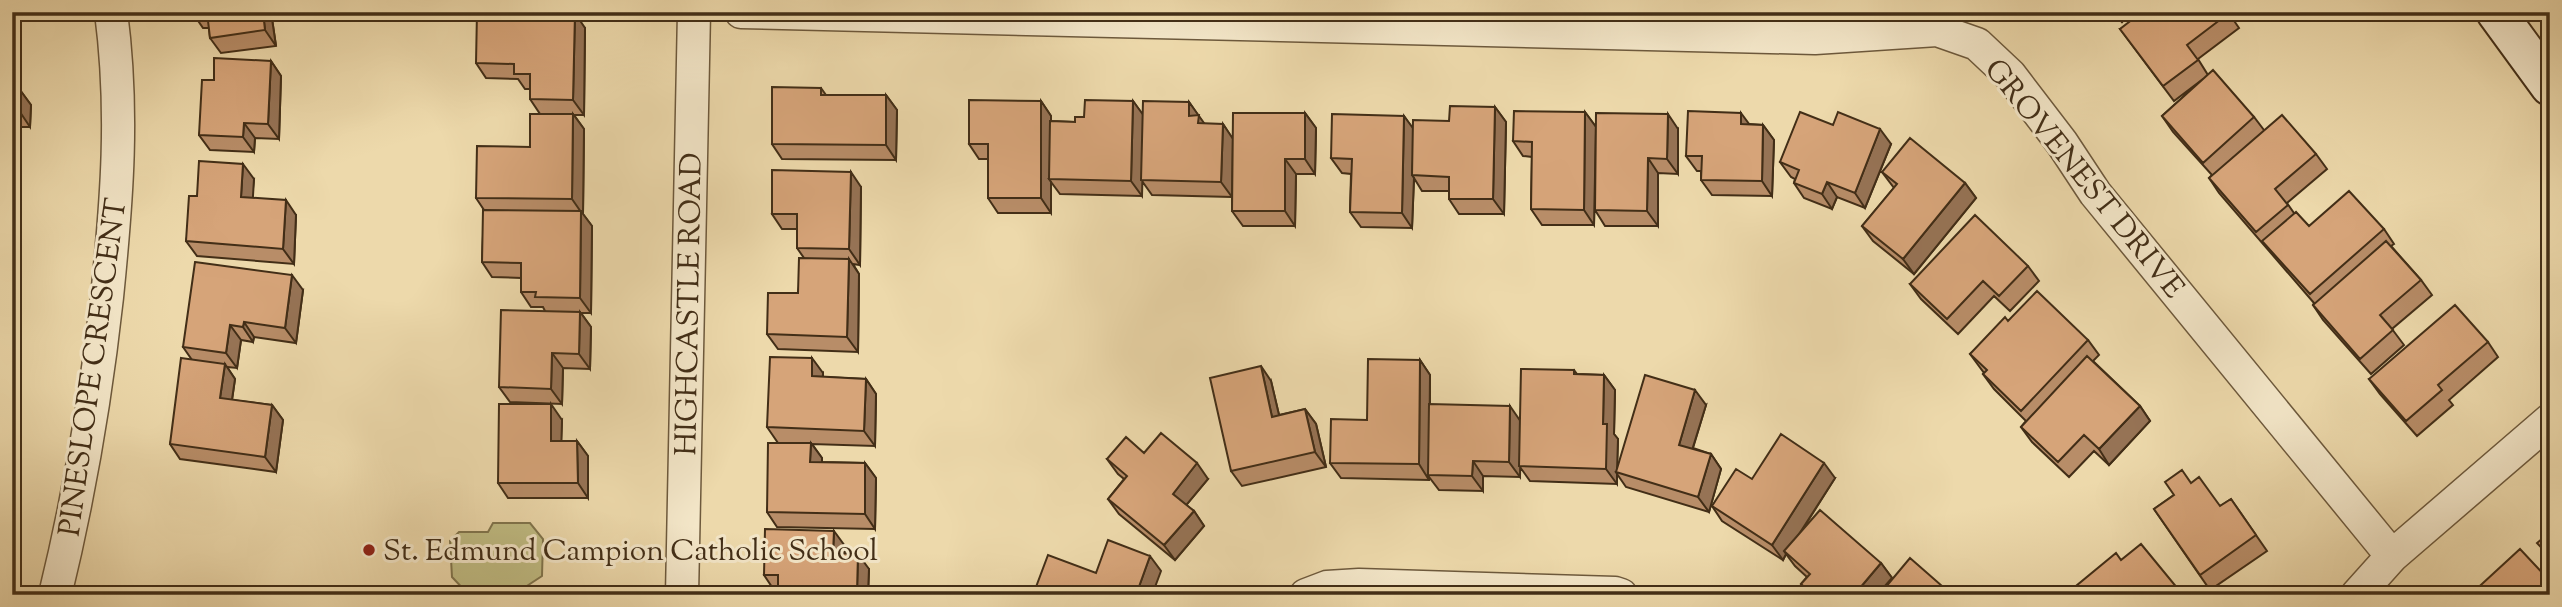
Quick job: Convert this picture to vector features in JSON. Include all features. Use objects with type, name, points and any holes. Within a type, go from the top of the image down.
[{"type":"main road","points":[[2496,12],[2550,86]]},
{"type":"street","name":"PINESLOPE CRESCENT","points":[[55,595],[69,539],[100,361],[119,178],[118,90],[111,12]]},
{"type":"street","name":"HIGHCASTLE ROAD","points":[[682,595],[695,12]]},
{"type":"street","name":"GROVENEST DRIVE","points":[[741,12],[1815,38],[1937,30],[1977,44],[2010,75],[2062,143],[2095,193],[2392,556]]},
{"type":"street","points":[[2357,595],[2392,556],[2550,420]]},
{"type":"street","points":[[1306,595],[1327,587],[1359,585],[1621,595]]},
{"type":"shaded area","points":[[493,523],[530,523],[543,539],[542,576],[513,595],[469,595],[452,577],[450,541],[459,532],[488,532]]},
{"type":"building","points":[[207,12],[263,12],[265,30],[210,38]]},
{"type":"building","points":[[477,12],[575,13],[573,100],[530,99],[530,74],[514,74],[514,64],[476,63]]},
{"type":"building","points":[[2142,12],[2229,13],[2187,45],[2198,60],[2163,86],[2120,29]]},
{"type":"building","points":[[214,58],[271,61],[268,124],[244,123],[243,137],[199,135],[202,80],[214,80]]},
{"type":"building","points":[[2213,70],[2254,117],[2203,163],[2162,116]]},
{"type":"building","points":[[772,87],[821,88],[821,95],[886,95],[886,145],[772,144]]},
{"type":"building","points":[[12,90],[20,90],[20,112],[12,112]]},
{"type":"building","points":[[969,100],[1041,101],[1041,198],[988,198],[988,144],[969,144]]},
{"type":"building","points":[[1085,100],[1133,101],[1131,181],[1049,179],[1050,121],[1075,122],[1075,117],[1084,117]]},
{"type":"building","points":[[1143,101],[1189,102],[1189,116],[1199,115],[1198,123],[1223,124],[1221,182],[1141,180]]},
{"type":"building","points":[[1450,106],[1495,107],[1493,199],[1449,199],[1449,177],[1412,175],[1413,120],[1449,121]]},
{"type":"building","points":[[1514,111],[1585,112],[1584,210],[1531,209],[1532,142],[1513,141]]},
{"type":"building","points":[[1688,111],[1741,113],[1741,124],[1763,125],[1762,181],[1701,180],[1702,156],[1686,156]]},
{"type":"building","points":[[1800,112],[1833,125],[1838,112],[1880,129],[1855,193],[1827,182],[1822,194],[1794,183],[1799,170],[1780,162]]},
{"type":"building","points":[[1233,113],[1305,113],[1305,159],[1285,159],[1285,211],[1232,211]]},
{"type":"building","points":[[1596,113],[1668,114],[1667,159],[1648,158],[1647,211],[1595,210]]},
{"type":"building","points":[[530,114],[573,114],[572,199],[476,198],[477,146],[530,147]]},
{"type":"building","points":[[1332,114],[1404,116],[1402,213],[1350,212],[1352,159],[1331,158]]},
{"type":"building","points":[[2282,115],[2316,154],[2275,189],[2288,205],[2256,232],[2209,178]]},
{"type":"building","points":[[1910,138],[1965,183],[1903,259],[1862,226],[1897,184],[1882,172]]},
{"type":"building","points":[[199,161],[243,164],[241,197],[286,200],[283,249],[186,241],[189,196],[197,196]]},
{"type":"building","points":[[772,170],[851,172],[849,249],[797,248],[797,214],[772,214]]},
{"type":"building","points":[[2349,191],[2384,229],[2310,294],[2262,241],[2296,212],[2309,226]]},
{"type":"building","points":[[483,210],[581,211],[580,298],[535,297],[536,292],[521,292],[521,263],[482,262]]},
{"type":"building","points":[[1975,215],[2028,266],[1999,296],[1983,281],[1947,319],[1910,284]]},
{"type":"building","points":[[2386,241],[2421,280],[2380,315],[2393,330],[2360,359],[2313,305]]},
{"type":"building","points":[[799,258],[849,259],[847,337],[767,334],[768,293],[798,293]]},
{"type":"building","points":[[195,262],[292,275],[285,328],[244,322],[243,327],[230,325],[226,353],[183,347]]},
{"type":"building","points":[[2037,291],[2088,340],[2021,411],[1983,374],[1987,370],[1970,354],[2005,317],[2008,321]]},
{"type":"building","points":[[2455,305],[2488,342],[2438,385],[2442,390],[2406,421],[2369,379]]},
{"type":"building","points":[[501,310],[580,312],[579,354],[552,353],[551,389],[499,387]]},
{"type":"building","points":[[2087,356],[2140,406],[2099,449],[2084,435],[2058,462],[2021,427]]},
{"type":"building","points":[[770,357],[812,358],[812,376],[866,379],[864,431],[767,427]]},
{"type":"building","points":[[181,358],[225,364],[220,398],[272,405],[265,457],[170,444]]},
{"type":"building","points":[[1368,359],[1420,360],[1419,464],[1330,463],[1331,419],[1367,420]]},
{"type":"building","points":[[1261,366],[1272,417],[1305,409],[1315,452],[1231,471],[1210,378]]},
{"type":"building","points":[[1521,369],[1574,370],[1574,374],[1604,375],[1606,469],[1519,466]]},
{"type":"building","points":[[1645,375],[1695,390],[1679,445],[1711,454],[1698,497],[1616,472]]},
{"type":"building","points":[[499,404],[551,404],[551,441],[577,441],[578,483],[498,483]]},
{"type":"building","points":[[1429,404],[1510,406],[1509,462],[1473,461],[1472,476],[1428,475]]},
{"type":"building","points":[[1161,433],[1197,463],[1173,494],[1194,511],[1164,545],[1108,499],[1127,476],[1107,459],[1126,437],[1144,453]]},
{"type":"building","points":[[1781,434],[1824,463],[1772,545],[1712,506],[1736,469],[1752,479]]},
{"type":"building","points":[[768,443],[811,443],[810,462],[865,463],[865,514],[767,512]]},
{"type":"building","points":[[2182,470],[2191,483],[2199,477],[2220,506],[2231,499],[2256,535],[2200,575],[2154,509],[2174,495],[2165,482]]},
{"type":"building","points":[[1820,510],[1881,563],[1854,595],[1813,595],[1801,584],[1810,574],[1784,551]]},
{"type":"building","points":[[765,529],[834,531],[833,553],[858,554],[857,592],[778,595],[778,575],[764,575]]},
{"type":"building","points":[[2550,532],[2550,557],[2537,543]]},
{"type":"building","points":[[1108,540],[1150,556],[1136,595],[1033,595],[1048,555],[1096,573]]},
{"type":"building","points":[[2141,544],[2183,595],[2083,595],[2076,586],[2116,553],[2121,560]]},
{"type":"building","points":[[2520,549],[2550,581],[2550,595],[2470,595]]},
{"type":"building","points":[[1910,558],[1950,593],[1879,595]]},
{"type":"place","name":"St. Edmund Campion Catholic School","points":[[369,550]]}]
